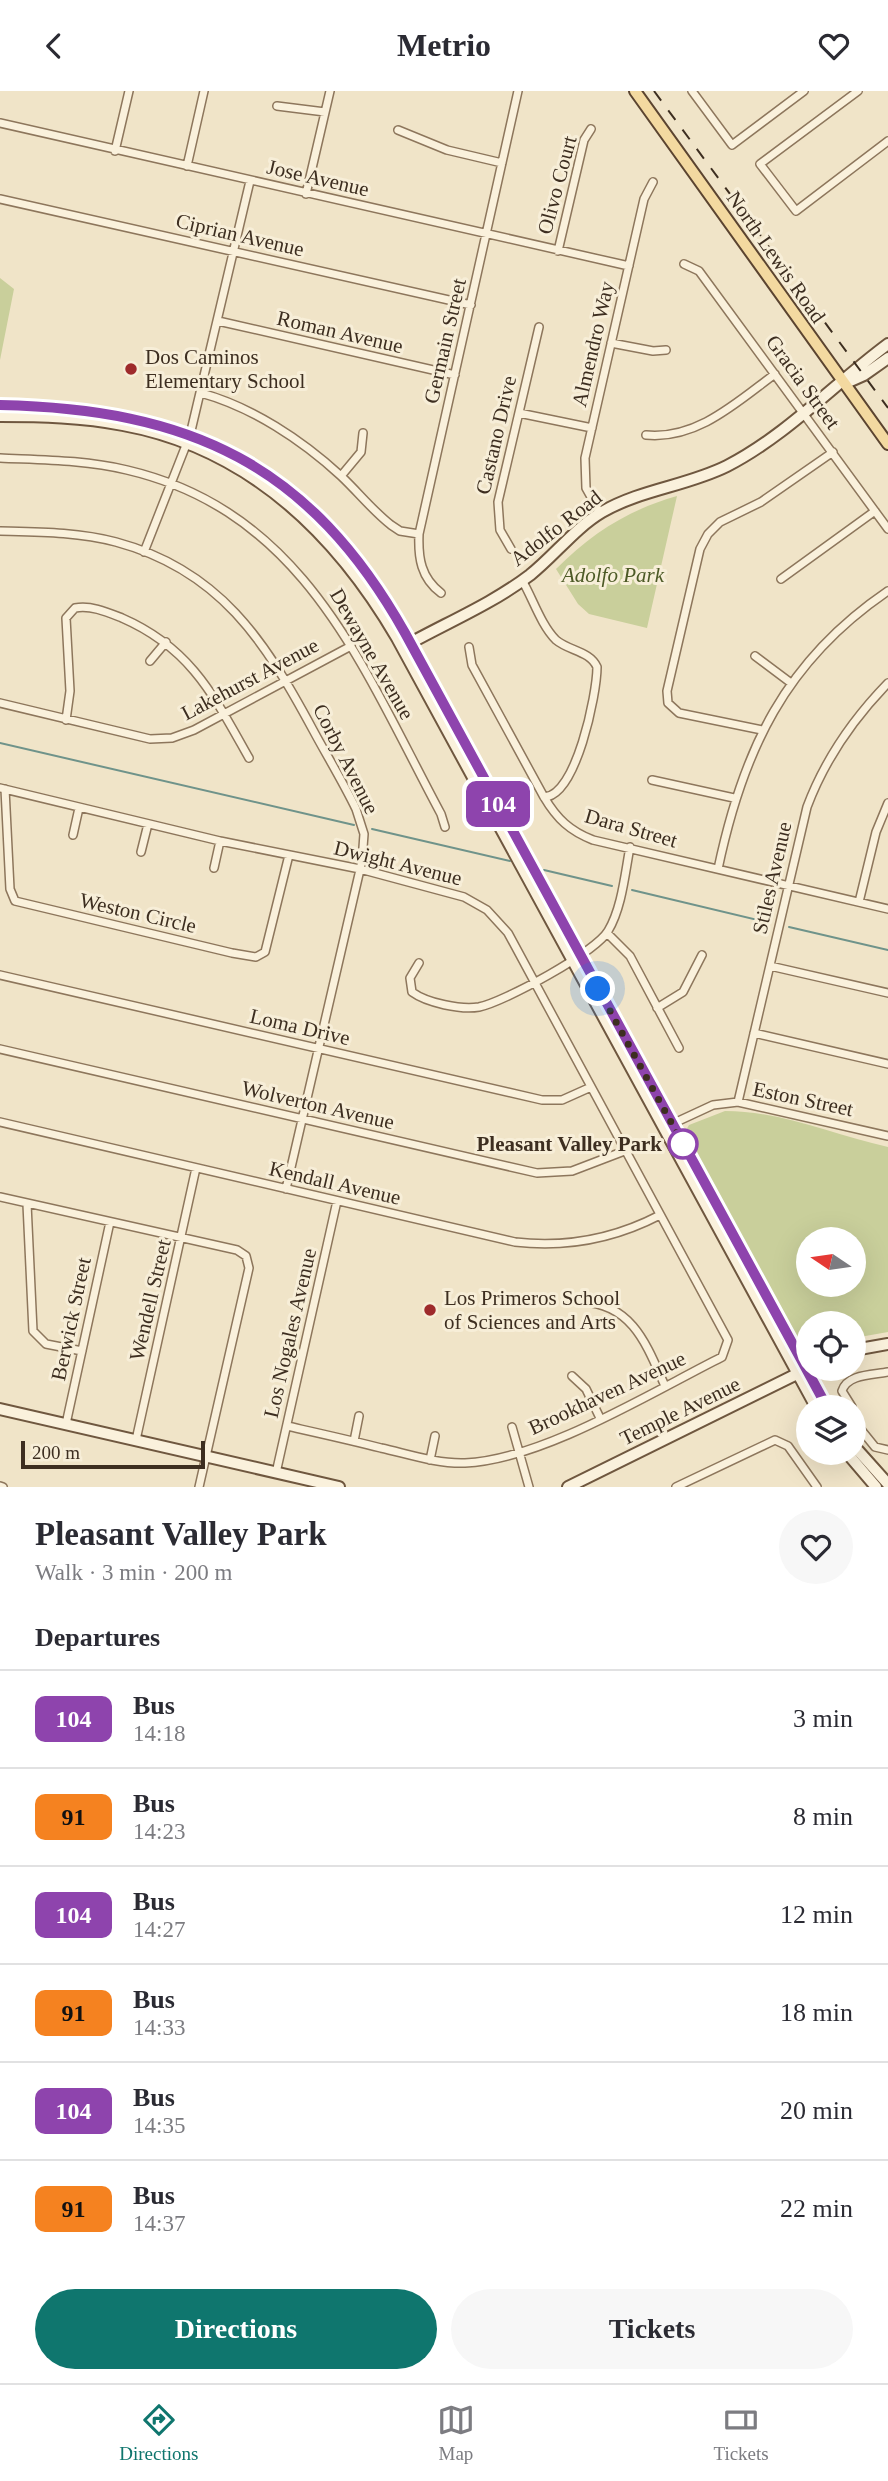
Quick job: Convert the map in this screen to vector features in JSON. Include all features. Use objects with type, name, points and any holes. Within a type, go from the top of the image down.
[{"type":"main road","name":"North Lewis Road","points":[[635,91],[888,444]]},
{"type":"main road","name":"Adolfo Road","points":[[406,645],[522,580],[600,513],[650,490],[701,477],[727,466],[843,384],[858,367],[888,344]]},
{"type":"main road","name":"Adolfo Road","points":[[843,384],[864,375],[888,358]]},
{"type":"main road","points":[[0,405],[112,412],[189,439],[251,477],[311,523],[355,573],[406,645],[796,1357]]},
{"type":"main road","points":[[0,416],[92,420],[189,439]]},
{"type":"main road","points":[[866,1348],[888,1344]]},
{"type":"main road","name":"Temple Avenue","points":[[568,1487],[796,1375]]},
{"type":"main road","points":[[0,1409],[339,1487]]},
{"type":"main road","points":[[866,1459],[888,1484]]},
{"type":"main road","points":[[857,1465],[876,1487]]},
{"type":"street","points":[[115,151],[129,91]]},
{"type":"street","points":[[187,166],[204,91]]},
{"type":"street","points":[[306,194],[330,91]]},
{"type":"street","points":[[692,91],[732,145],[804,91]]},
{"type":"street","points":[[858,91],[760,164],[796,212],[888,141]]},
{"type":"street","name":"Germain Street","points":[[441,593],[427,580],[421,565],[419,534],[487,235],[515,92]]},
{"type":"street","points":[[276,106],[325,112]]},
{"type":"street","name":"Jose Avenue","points":[[0,123],[629,266]]},
{"type":"street","name":"Olivo Court","points":[[558,251],[584,139],[591,129]]},
{"type":"street","points":[[398,130],[438,147],[502,163]]},
{"type":"street","points":[[144,552],[189,439],[250,181]]},
{"type":"street","name":"Almendro Way","points":[[600,513],[589,495],[584,477],[592,428],[644,199],[653,182]]},
{"type":"street","name":"Ciprian Avenue","points":[[0,199],[471,305]]},
{"type":"street","name":"Gracia Street","points":[[684,264],[699,271],[888,529]]},
{"type":"street","name":"Roman Avenue","points":[[218,321],[455,375]]},
{"type":"street","name":"Castano Drive","points":[[510,549],[500,530],[497,509],[539,327]]},
{"type":"street","points":[[611,343],[653,351],[667,350]]},
{"type":"street","points":[[646,435],[672,435],[697,427],[775,374]]},
{"type":"street","points":[[201,393],[267,422],[341,475],[391,526],[400,531],[419,534]]},
{"type":"street","points":[[519,413],[592,428]]},
{"type":"street","points":[[341,475],[361,452],[363,433]]},
{"type":"street","points":[[762,730],[679,713],[671,707],[667,691],[705,539],[720,522],[761,502],[833,452]]},
{"type":"street","name":"Dewayne Avenue","points":[[0,458],[94,463],[172,483],[237,519],[284,557],[322,599],[351,646],[441,814],[445,827]]},
{"type":"street","points":[[781,579],[874,511]]},
{"type":"street","name":"Corby Avenue","points":[[0,530],[85,537],[144,552],[175,566],[226,603],[256,633],[286,680],[356,809],[364,834],[360,869],[286,1189]]},
{"type":"street","points":[[522,580],[552,636],[566,647],[587,655],[597,667],[573,771],[562,788],[552,796],[544,797]]},
{"type":"street","points":[[718,869],[734,798],[762,730],[790,683],[834,634],[888,591]]},
{"type":"street","points":[[66,720],[70,691],[65,623],[73,610],[88,607],[114,615],[166,642],[200,675],[249,758]]},
{"type":"street","points":[[150,661],[166,642]]},
{"type":"street","name":"Lakehurst Avenue","points":[[0,703],[66,720],[163,739],[182,735],[351,646]]},
{"type":"street","name":"Dara Street","points":[[469,647],[472,665],[544,797],[561,822],[580,835],[888,909]]},
{"type":"street","points":[[755,656],[790,683]]},
{"type":"street","name":"Stiles Avenue","points":[[738,1102],[807,807],[823,769],[857,717],[888,683]]},
{"type":"street","points":[[652,780],[734,798]]},
{"type":"street","name":"Dwight Avenue","points":[[2,789],[220,841],[360,869],[464,897],[479,904],[502,925],[627,1150],[727,1337],[728,1346]]},
{"type":"street","name":"Weston Circle","points":[[2,789],[10,889],[15,901],[232,953],[256,957],[265,952],[289,855]]},
{"type":"street","points":[[859,902],[876,832],[888,803]]},
{"type":"street","points":[[73,835],[79,809]]},
{"type":"street","points":[[141,852],[148,824]]},
{"type":"street","points":[[214,868],[220,841]]},
{"type":"street","points":[[419,963],[410,978],[412,992],[463,1007],[485,1006],[534,982],[576,958],[607,933],[617,905],[630,847]]},
{"type":"street","points":[[607,933],[631,956],[679,1048]]},
{"type":"street","points":[[657,1008],[683,992],[702,954]]},
{"type":"street","points":[[770,966],[888,993]]},
{"type":"street","name":"Loma Drive","points":[[0,975],[542,1100],[562,1100],[591,1087]]},
{"type":"street","points":[[754,1033],[888,1064]]},
{"type":"street","name":"Wolverton Avenue","points":[[0,1049],[537,1173],[572,1171],[627,1150]]},
{"type":"street","name":"Eston Street","points":[[668,1126],[713,1105],[738,1102],[888,1136]]},
{"type":"street","name":"Kendall Avenue","points":[[0,1122],[530,1244],[562,1244],[613,1235],[660,1215]]},
{"type":"street","name":"Wendell Street","points":[[136,1440],[196,1168]]},
{"type":"street","points":[[0,1197],[237,1250],[248,1260],[249,1268],[199,1487]]},
{"type":"street","name":"Los Nogales Avenue","points":[[276,1473],[337,1201]]},
{"type":"street","points":[[27,1203],[33,1331],[46,1344],[82,1351]]},
{"type":"street","name":"Berwick Street","points":[[66,1424],[110,1222]]},
{"type":"street","points":[[582,1302],[605,1305],[628,1319],[641,1335],[665,1386]]},
{"type":"street","name":"Brookhaven Avenue","points":[[287,1426],[430,1460],[465,1463],[519,1453],[600,1418],[722,1357],[728,1346]]},
{"type":"street","points":[[844,1395],[842,1391],[845,1384],[857,1378],[888,1372]]},
{"type":"street","points":[[572,1376],[586,1389],[600,1418]]},
{"type":"street","points":[[354,1441],[359,1416]]},
{"type":"street","points":[[512,1427],[529,1487]]},
{"type":"street","points":[[866,1435],[875,1447],[888,1450]]},
{"type":"street","points":[[430,1460],[435,1436]]},
{"type":"street","points":[[676,1487],[776,1440],[788,1446],[817,1487]]},
{"type":"green space","points":[[0,278],[14,289],[0,360]]},
{"type":"green space","name":"Adolfo Park","points":[[677,496],[647,628],[589,614],[578,604],[556,569],[583,544],[612,524],[642,508]]},
{"type":"green space","points":[[725,1111],[746,1112],[787,1119],[888,1147],[888,1332],[866,1336],[866,1311],[796,1311],[796,1336],[685,1132],[689,1125]]},
{"type":"waterway","points":[[0,743],[354,825]]},
{"type":"waterway","points":[[372,829],[510,861]]},
{"type":"waterway","points":[[544,870],[612,886]]},
{"type":"waterway","points":[[632,890],[770,923]]},
{"type":"waterway","points":[[789,927],[888,950]]},
{"type":"railway","points":[[654,91],[888,408]]},
{"type":"bus line","name":"104","points":[[0,405],[34,405],[112,412],[173,428],[213,445],[249,463],[296,496],[319,516],[359,559],[405,633],[820,1395]]},
{"type":"place","name":"Dos Caminos Elementary School","points":[[131,369]]},
{"type":"place","name":"Pleasant Valley Park","points":[[683,1144]]},
{"type":"place","name":"Los Primeros School of Sciences and Arts","points":[[430,1310]]},
{"type":"route","points":[[598,989],[683,1144]]}]
